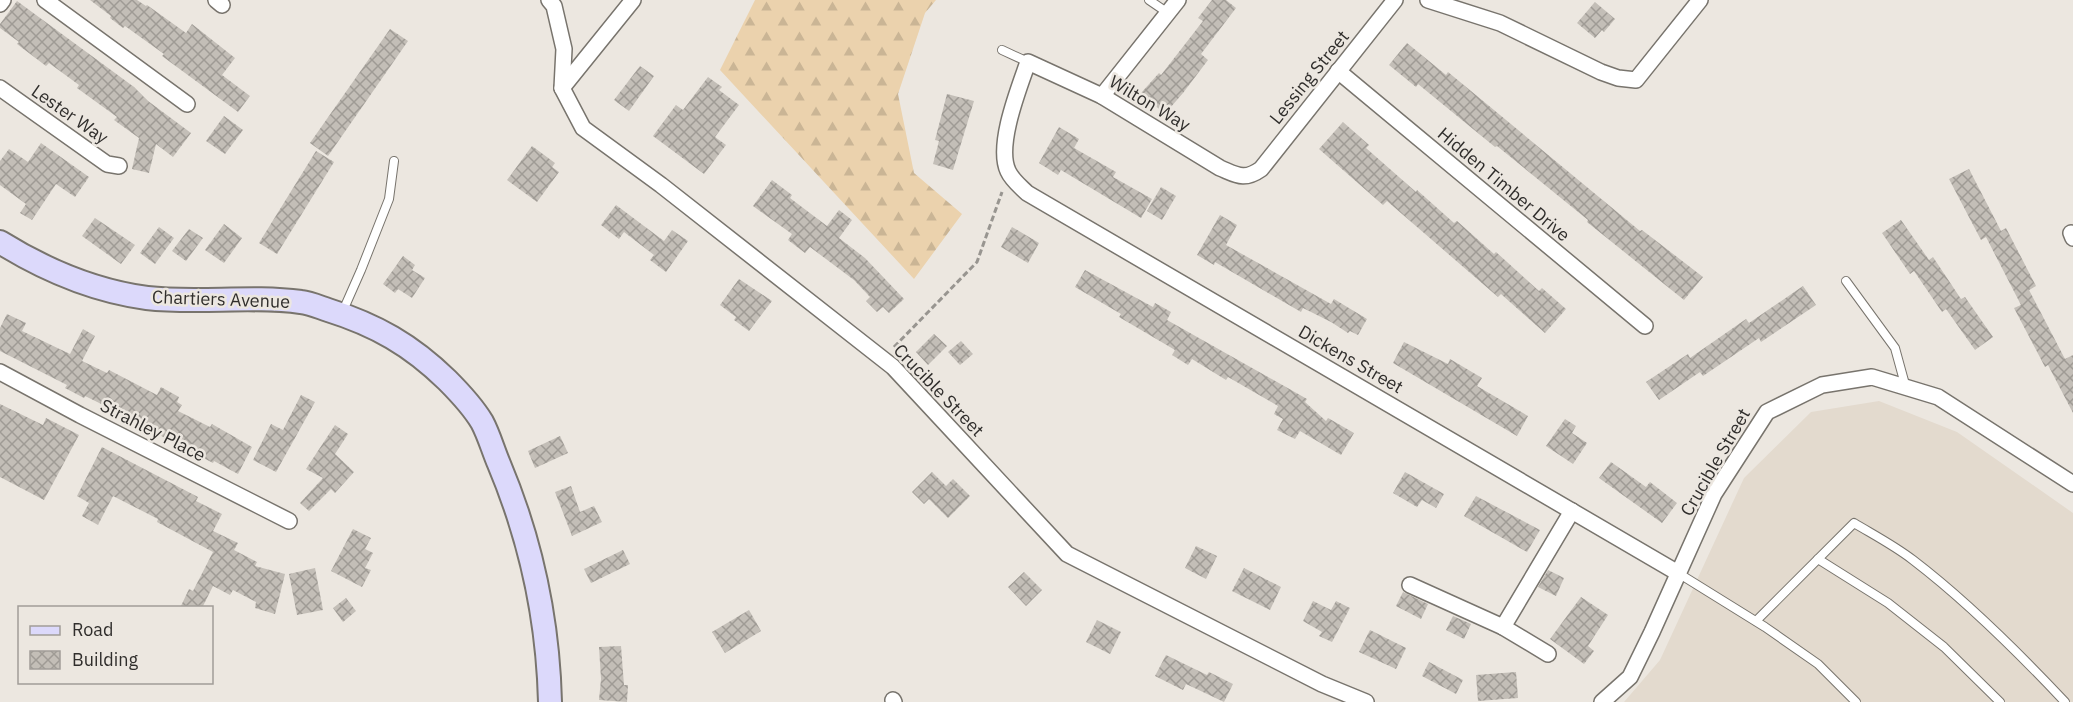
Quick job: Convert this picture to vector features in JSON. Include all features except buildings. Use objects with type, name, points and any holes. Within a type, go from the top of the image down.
[{"type":"street","points":[[0,4],[3,0]]},
{"type":"street","points":[[45,0],[187,104]]},
{"type":"street","points":[[549,0],[554,6],[564,50],[562,88]]},
{"type":"street","points":[[562,88],[633,0]]},
{"type":"street","points":[[1102,96],[1178,0]]},
{"type":"street","name":"Lessing Street","points":[[1251,176],[1261,169],[1395,0]]},
{"type":"street","points":[[1428,0],[1500,23],[1601,72],[1618,78],[1636,80],[1700,0]]},
{"type":"street","points":[[1009,173],[1006,164],[1007,134],[1012,107],[1028,62]]},
{"type":"street","name":"Wilton Way","points":[[1028,62],[1102,96],[1220,168],[1238,176],[1251,176]]},
{"type":"street","name":"Hidden Timber Drive","points":[[1338,71],[1645,326]]},
{"type":"street","name":"Lester Way","points":[[0,88],[107,164],[119,166]]},
{"type":"street","name":"Crucible Street","points":[[562,88],[583,128],[661,185],[901,376],[1067,554],[1322,684],[1366,702]]},
{"type":"street","name":"Dickens Street","points":[[1009,173],[1027,193],[1678,573]]},
{"type":"street","name":"Chartiers Avenue","points":[[0,242],[31,261],[103,289],[148,298],[257,298],[304,302],[381,330],[412,349],[462,395],[482,422],[508,486],[524,533],[538,588],[549,659],[550,702]]},
{"type":"street","name":"Strahley Place","points":[[0,372],[289,521]]},
{"type":"street","name":"Crucible Street","points":[[1602,702],[1630,677],[1653,632],[1714,494],[1767,412],[1822,385],[1872,377],[1938,397],[2073,484]]},
{"type":"street","points":[[1503,627],[1572,511]]},
{"type":"street","points":[[1410,585],[1503,627],[1548,654]]},
{"type":"lane","points":[[1149,0],[1168,13]]},
{"type":"lane","points":[[1002,50],[1028,62]]},
{"type":"lane","points":[[342,314],[389,198],[394,161]]},
{"type":"lane","points":[[1846,280],[1895,348],[1906,387]]},
{"type":"lane","points":[[1756,621],[1854,523],[1912,559],[2030,664],[2065,702]]},
{"type":"lane","points":[[1818,559],[1888,603],[1944,647],[2000,702]]},
{"type":"lane","points":[[1678,573],[1756,621],[1818,664],[1856,702]]},
{"type":"path","points":[[882,359],[977,262],[1009,173]]},
{"type":"shaded area","points":[[1879,401],[1957,432],[2073,513],[2073,702],[1624,702],[1660,660],[1744,478],[1811,412]]},
{"type":"green space","points":[[755,0],[936,0],[925,13],[898,94],[914,173],[962,214],[914,279],[720,70]]}]
